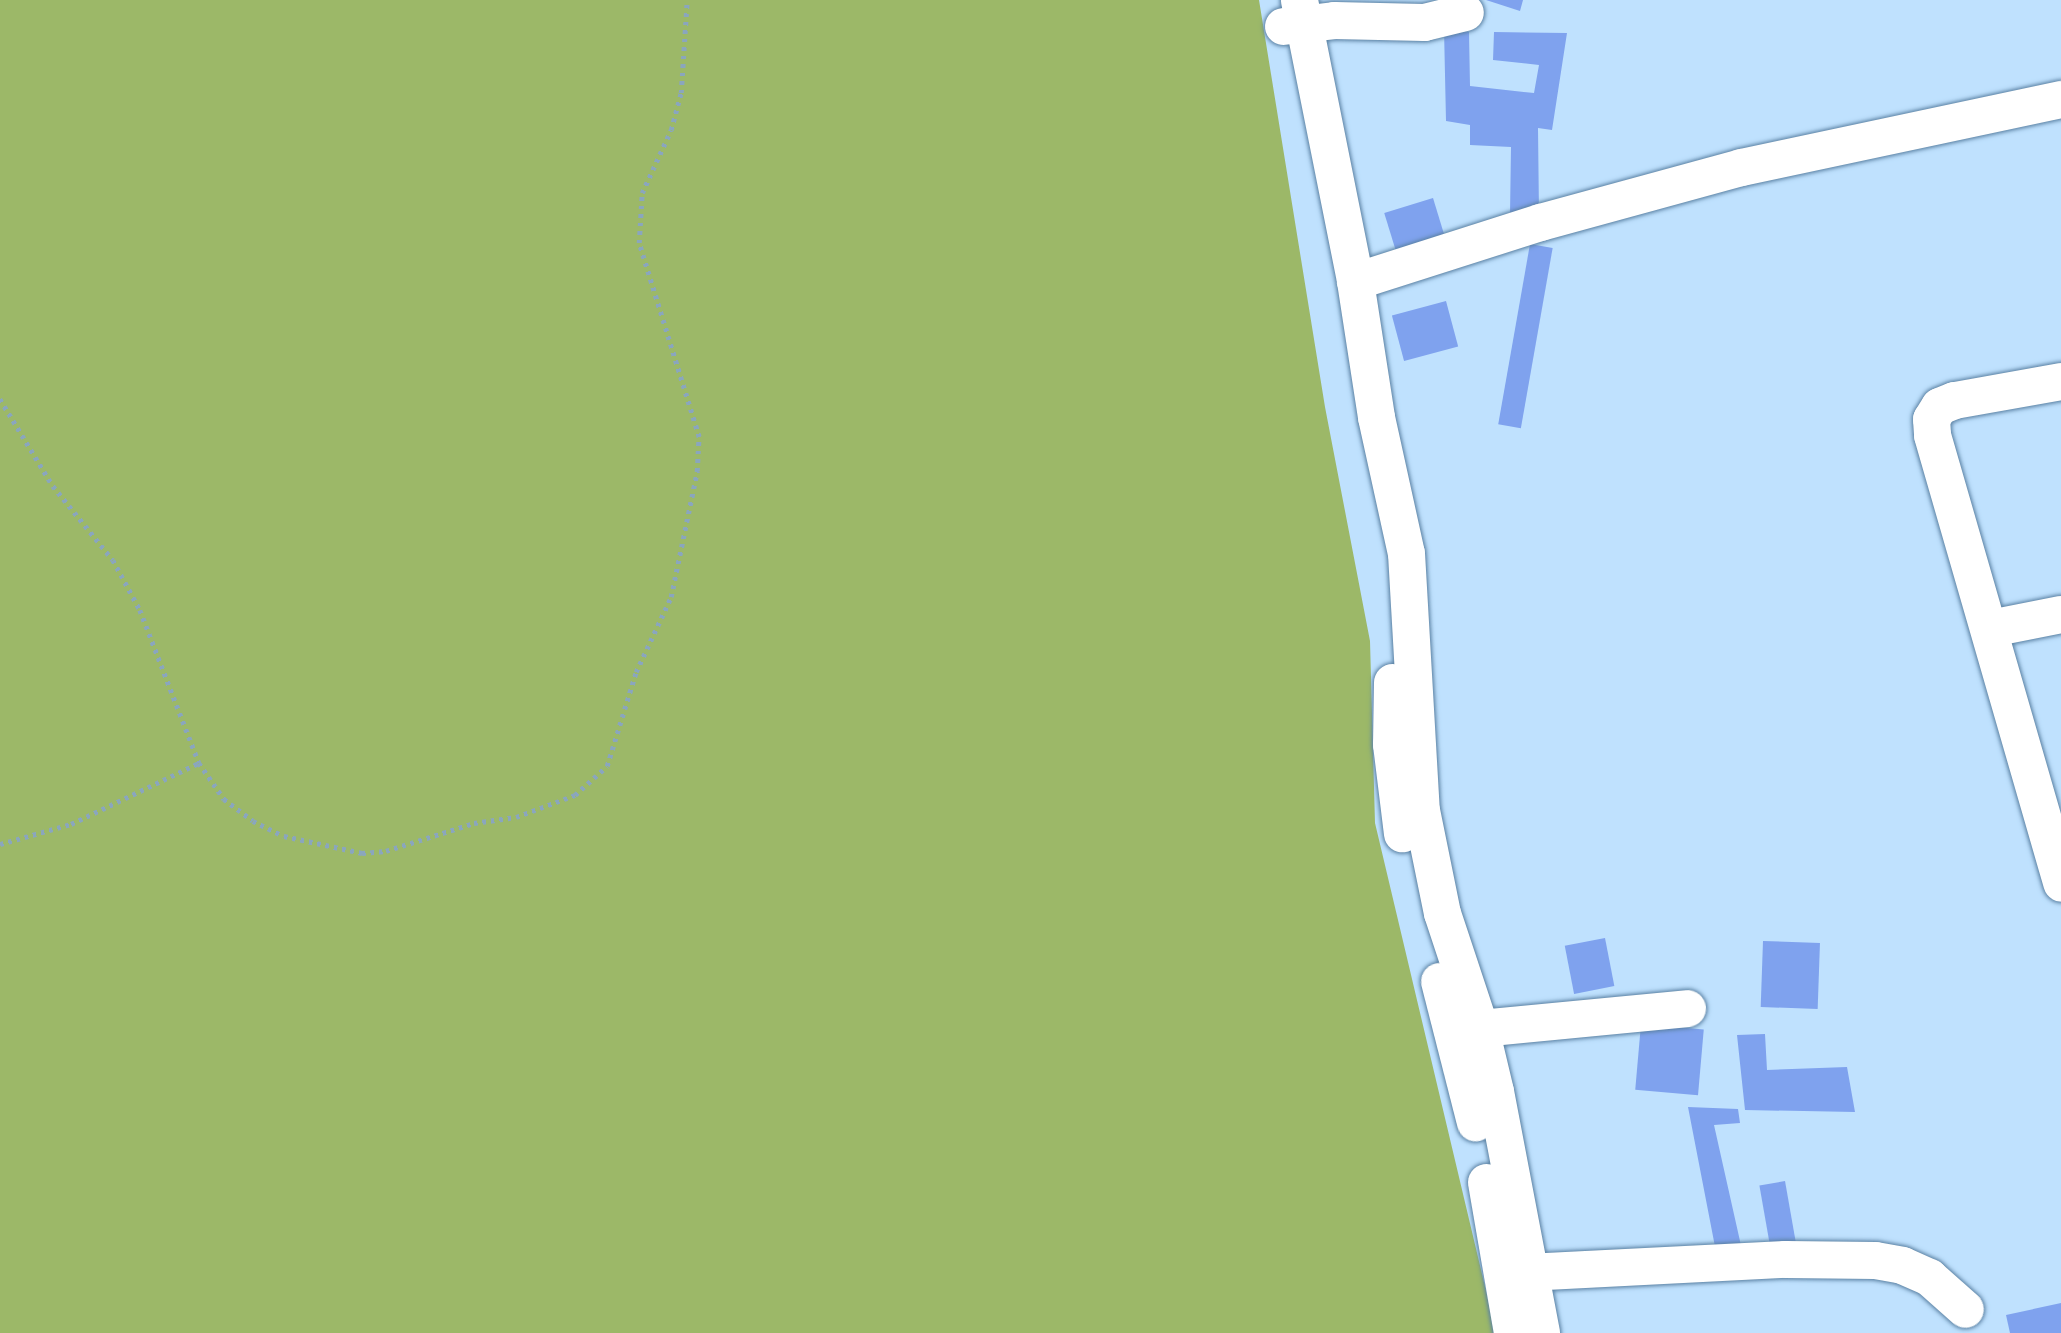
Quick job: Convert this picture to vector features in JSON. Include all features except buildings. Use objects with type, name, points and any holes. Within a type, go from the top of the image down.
[{"type":"street","points":[[1291,12],[1424,22],[1465,12]]},
{"type":"street","points":[[1291,12],[1355,281],[1376,417],[1406,553],[1421,810],[1442,913],[1480,1028],[1517,1272],[1511,1333]]},
{"type":"street","points":[[1291,12],[1393,621],[1391,744],[1400,823],[1517,1272],[1541,1333]]},
{"type":"street","points":[[1355,281],[1741,167],[2061,99]]},
{"type":"street","points":[[2061,381],[1954,400],[1939,406],[1931,419],[1932,435],[2053,834],[2061,883]]},
{"type":"street","points":[[1990,628],[2061,614]]},
{"type":"street","points":[[1480,1028],[1687,1008]]},
{"type":"street","points":[[1517,1272],[1785,1259],[1875,1260],[1902,1265],[1929,1277],[1965,1309]]},
{"type":"path","points":[[0,399],[53,486],[113,560],[139,610],[200,764],[224,799],[253,821],[284,836],[362,853],[386,851],[434,834],[552,805],[575,795],[607,766],[636,672],[671,597],[697,471],[699,437],[639,243],[642,193],[671,130],[681,93],[687,0]]},
{"type":"path","points":[[0,844],[71,824],[200,764]]},
{"type":"green space","points":[[0,0],[1259,0],[1325,407],[1370,641],[1375,823],[1496,1333],[0,1333]]}]
